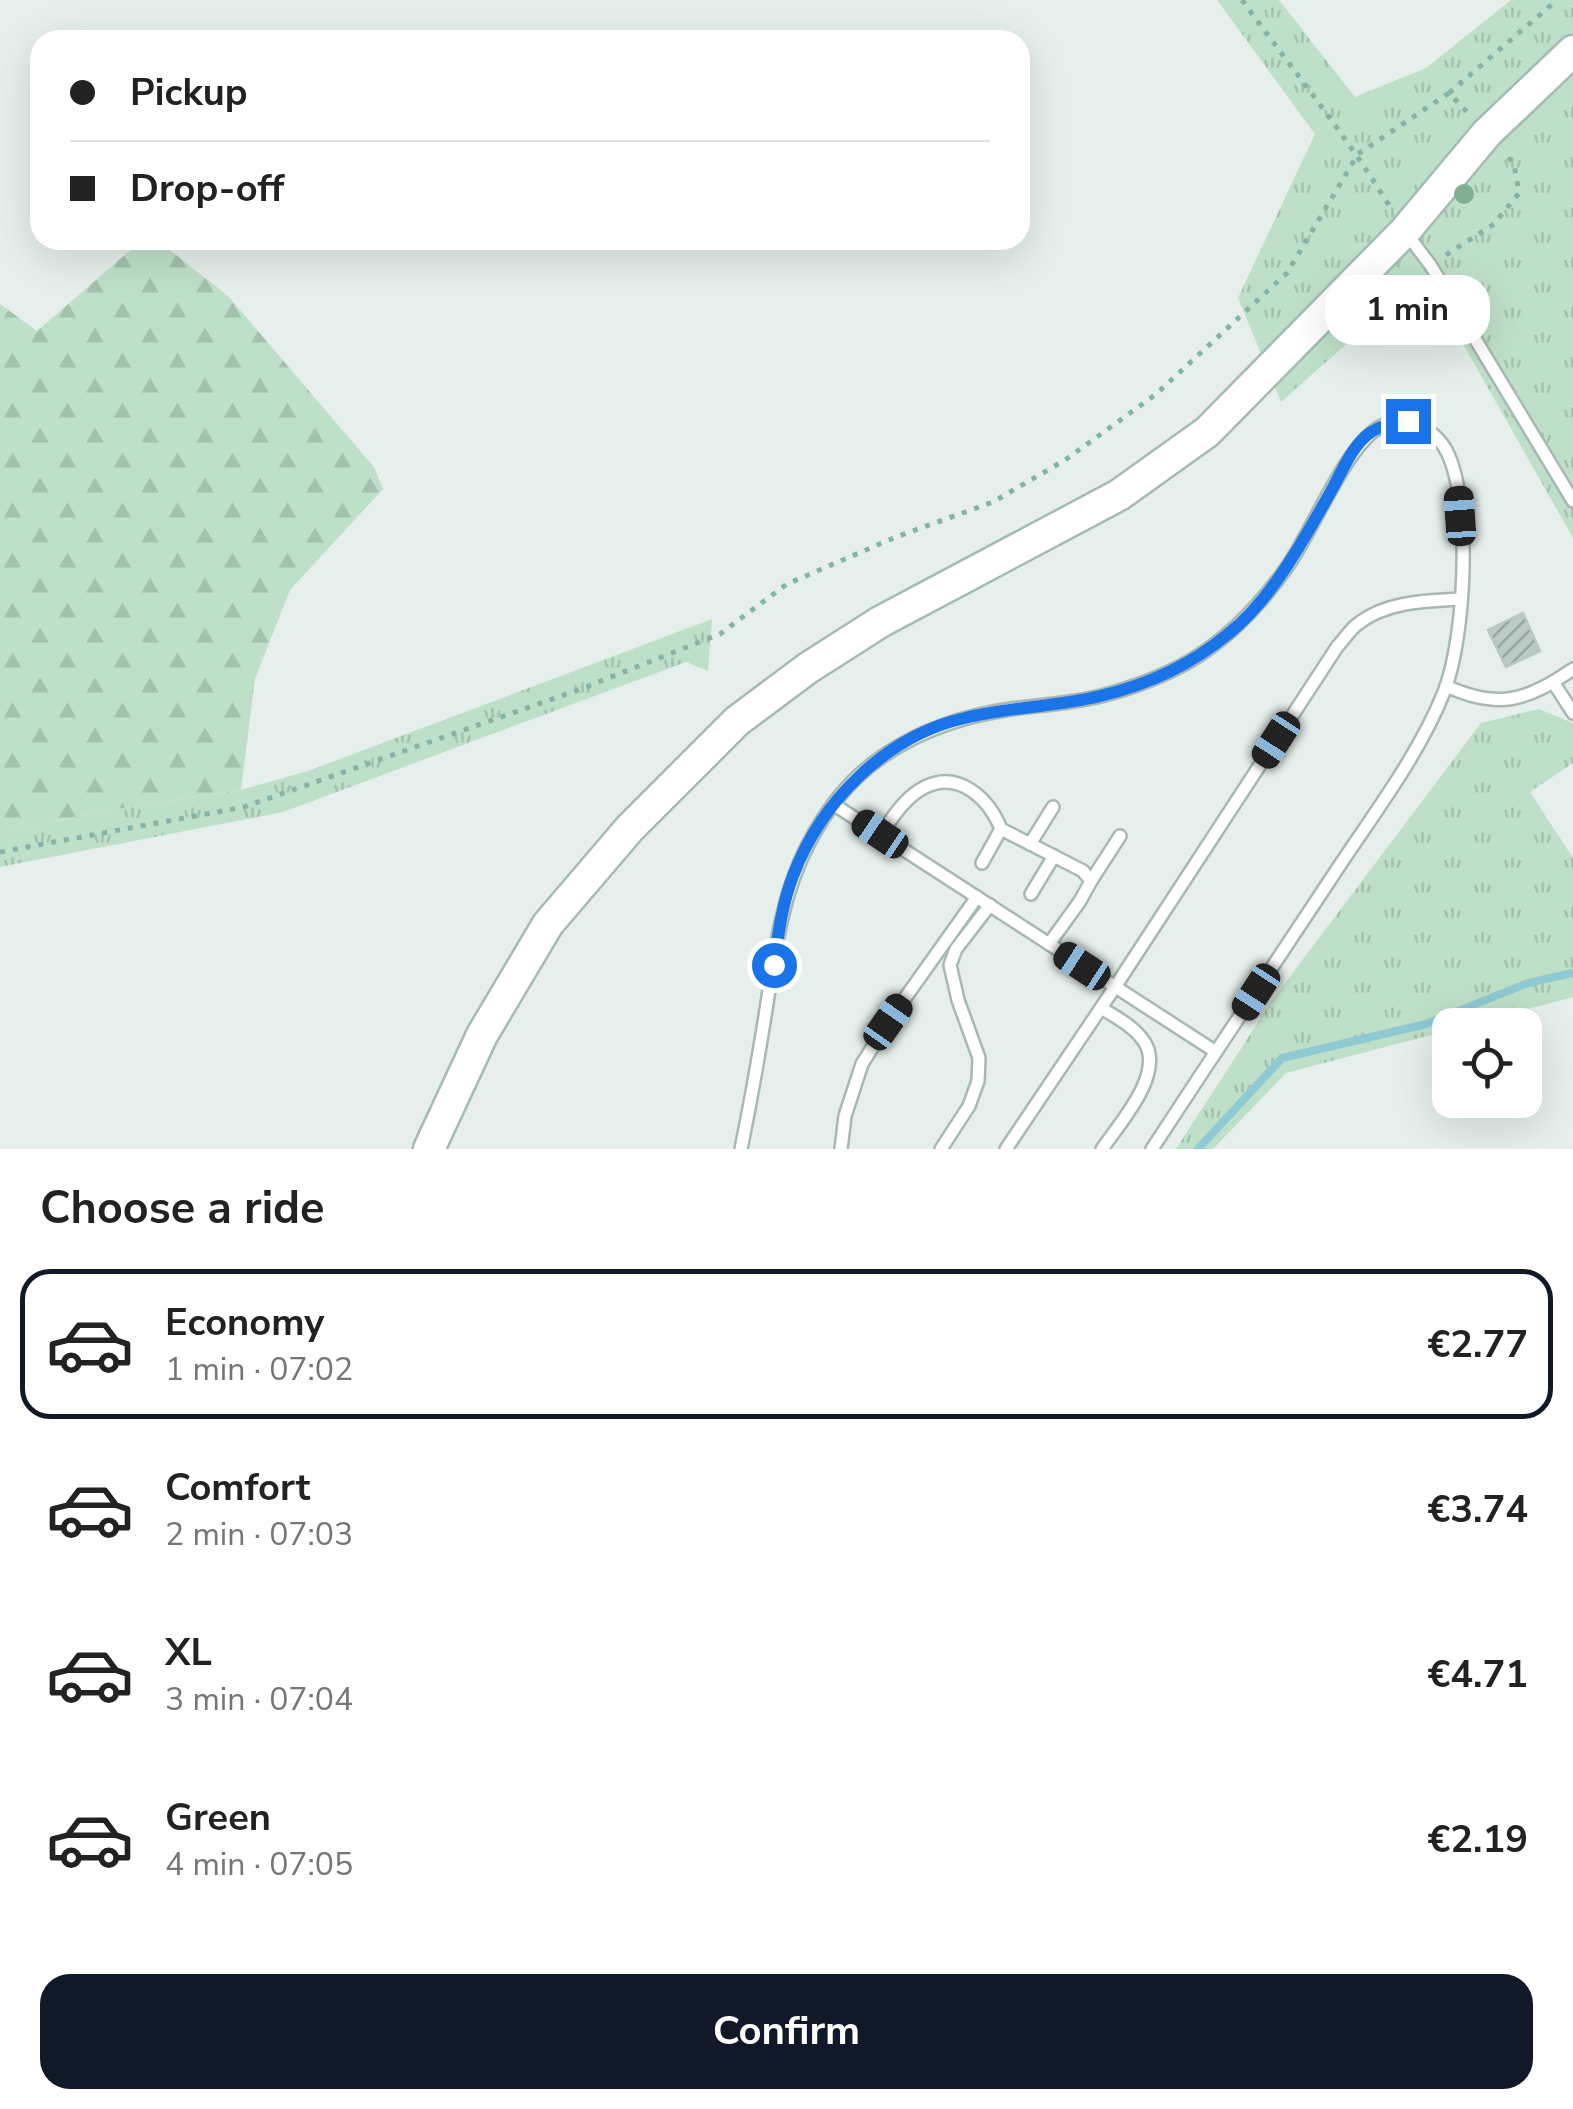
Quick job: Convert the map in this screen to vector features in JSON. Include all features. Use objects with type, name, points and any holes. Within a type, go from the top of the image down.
[{"type":"street","points":[[429,1149],[482,1035],[548,924],[630,828],[737,721],[808,668],[880,622],[1119,495],[1207,432],[1405,230],[1487,132],[1573,51]]},
{"type":"lane","points":[[1405,230],[1432,266],[1573,500]]},
{"type":"lane","points":[[741,1149],[792,879],[811,834],[842,793],[880,757],[920,734],[961,718],[1098,697],[1174,670],[1204,653],[1233,630],[1288,566],[1348,460],[1366,436],[1385,424],[1408,421],[1430,432],[1446,450],[1458,485],[1463,572],[1460,622],[1446,686],[1397,779],[1152,1149]]},
{"type":"lane","points":[[1006,1149],[1337,647],[1358,624],[1383,610],[1414,602],[1461,598]]},
{"type":"lane","points":[[1446,686],[1470,697],[1496,701],[1526,696],[1573,669]]},
{"type":"lane","points":[[1554,682],[1573,713]]},
{"type":"lane","points":[[880,834],[904,803],[930,784],[958,784],[973,790],[995,814],[1000,829],[1083,871],[1091,881]]},
{"type":"lane","points":[[834,804],[1216,1052]]},
{"type":"lane","points":[[1030,844],[1053,807]]},
{"type":"lane","points":[[982,862],[1000,829]]},
{"type":"lane","points":[[1049,944],[1120,836]]},
{"type":"lane","points":[[1031,894],[1054,856]]},
{"type":"lane","points":[[841,1149],[845,1116],[862,1064],[977,897]]},
{"type":"lane","points":[[941,1149],[969,1106],[978,1081],[979,1058],[950,965],[956,949],[990,905]]},
{"type":"lane","points":[[1102,1008],[1135,1032],[1146,1044],[1149,1057],[1142,1089],[1102,1149]]},
{"type":"path","points":[[1242,0],[1358,154],[1405,230]]},
{"type":"path","points":[[1449,93],[1557,0]]},
{"type":"path","points":[[0,852],[244,807],[578,690],[720,634],[787,584],[896,536],[993,502],[1065,460],[1156,395],[1287,273],[1358,154]]},
{"type":"green space","points":[[1217,0],[1279,0],[1355,97],[1426,68],[1511,0],[1573,0],[1573,538],[1454,328],[1412,286],[1281,402],[1238,298],[1315,134]]},
{"type":"green space","points":[[130,250],[170,250],[228,296],[374,467],[383,489],[290,590],[255,679],[241,790],[104,811],[0,833],[0,304],[37,331]]},
{"type":"green space","points":[[712,619],[708,671],[686,662],[283,812],[0,867],[0,833],[104,811],[241,790],[308,771]]},
{"type":"green space","points":[[1539,709],[1573,723],[1573,763],[1530,792],[1573,858],[1573,997],[1532,1008],[1432,1008],[1432,1035],[1286,1073],[1213,1149],[1176,1149],[1273,999],[1481,723]]},
{"type":"building","points":[[1523,613],[1540,651],[1506,667],[1488,630]]},
{"type":"waterway","points":[[1198,1149],[1282,1058],[1426,1024],[1528,983],[1573,973]]},
{"type":"route","points":[[774,965],[792,879],[811,834],[842,793],[880,757],[920,734],[961,718],[1098,697],[1137,686],[1204,653],[1233,630],[1288,566],[1348,460],[1366,436],[1385,424],[1408,421]]}]
